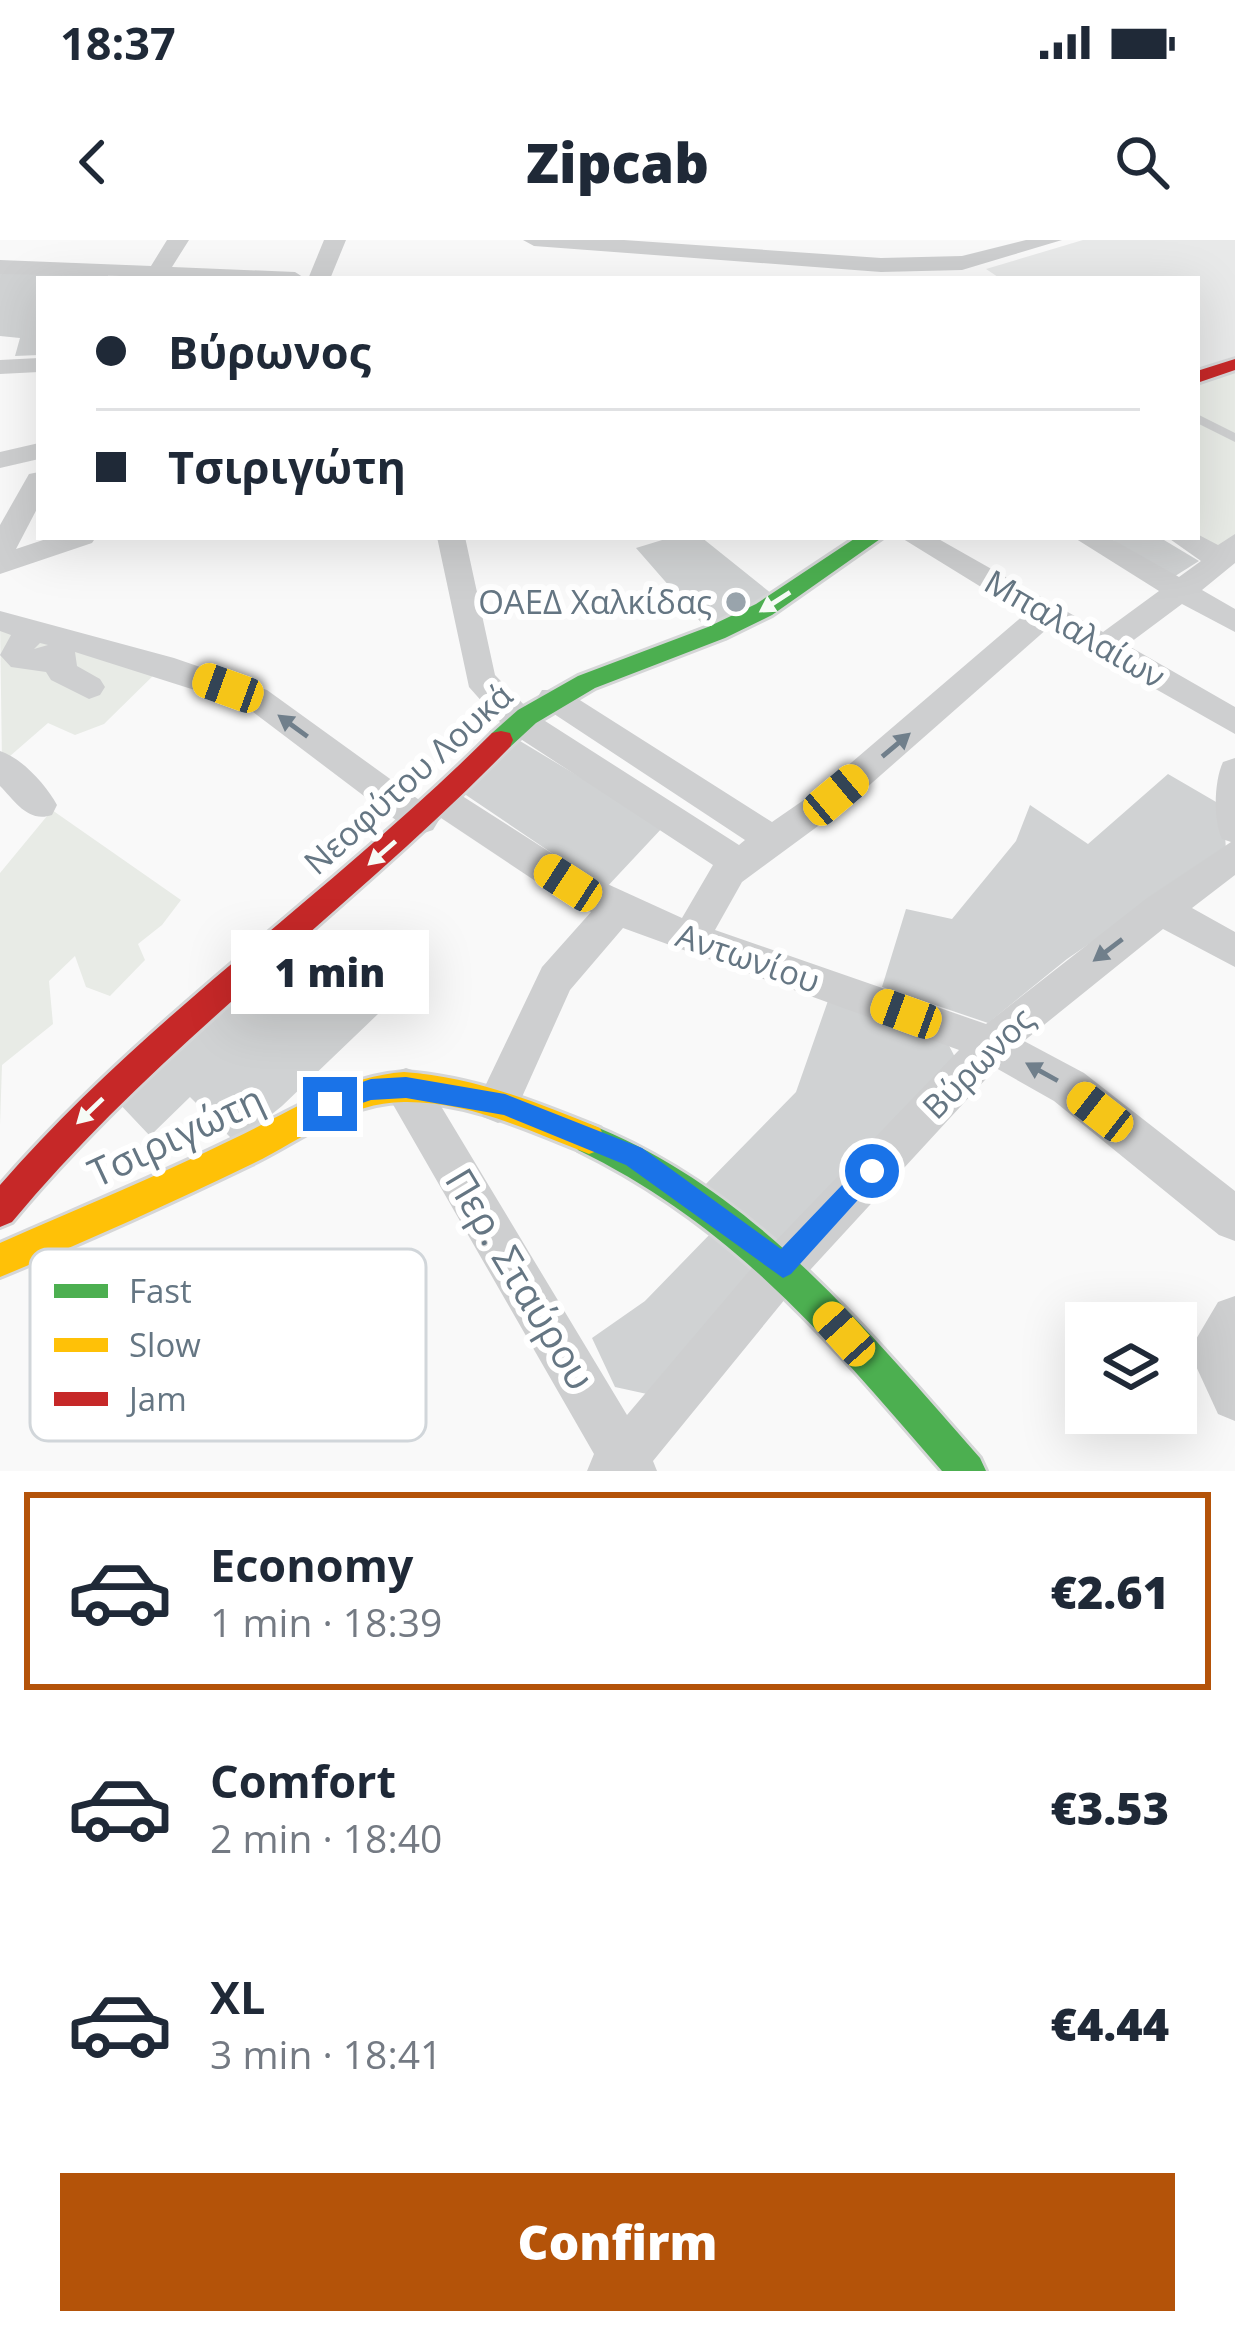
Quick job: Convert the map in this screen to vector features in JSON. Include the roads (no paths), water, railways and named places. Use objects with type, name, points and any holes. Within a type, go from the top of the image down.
[{"type":"main road","points":[[1200,376],[1235,364]]},
{"type":"main road","name":"Νεοφύτου Λουκά","points":[[0,1210],[38,1161],[136,1066],[432,811],[519,721],[553,698],[748,618],[867,540]]},
{"type":"main road","name":"Τσιριγώτη","points":[[0,1260],[249,1149],[330,1104],[371,1090],[406,1087],[498,1103],[634,1156],[783,1266],[967,1471]]},
{"type":"street","points":[[3,267],[26,240]]},
{"type":"street","points":[[3,267],[155,276],[178,240]]},
{"type":"street","points":[[320,276],[335,240]]},
{"type":"street","points":[[534,240],[809,263],[962,263],[1051,240]]},
{"type":"street","points":[[944,240],[962,263],[981,276]]},
{"type":"street","points":[[0,367],[36,365]]},
{"type":"street","points":[[0,460],[36,453]]},
{"type":"street","points":[[0,551],[36,485]]},
{"type":"street","points":[[0,564],[73,540]]},
{"type":"street","points":[[452,540],[480,680],[519,721],[740,864]]},
{"type":"street","name":"Μπαλαλαίων","points":[[919,540],[1235,722]]},
{"type":"street","points":[[1092,540],[1235,622]]},
{"type":"street","points":[[1191,540],[1228,551]]},
{"type":"street","points":[[1106,645],[1228,551]]},
{"type":"street","points":[[692,938],[729,872],[836,795],[1047,612]]},
{"type":"street","name":"Αντωνίου","points":[[0,621],[30,654],[256,698],[432,811],[617,908],[992,1044],[1069,1087],[1235,1219]]},
{"type":"street","points":[[30,654],[61,664],[71,680],[89,687]]},
{"type":"street","points":[[553,698],[772,840]]},
{"type":"street","points":[[583,762],[611,736]]},
{"type":"street","points":[[0,764],[40,805]]},
{"type":"street","points":[[1235,771],[1235,829]]},
{"type":"street","points":[[655,809],[686,784]]},
{"type":"street","name":"Βύρωνος","points":[[623,1466],[783,1266],[992,1044],[1235,855]]},
{"type":"street","points":[[498,1103],[556,979],[617,908]]},
{"type":"street","points":[[1160,909],[1235,951]]},
{"type":"street","name":"Περ. Σταύρου","points":[[406,1087],[623,1466]]},
{"type":"street","points":[[1235,1319],[1214,1351],[1235,1397]]},
{"type":"lane","points":[[1200,420],[1235,438]]},
{"type":"place","name":"ΟΑΕΔ Χαλκίδας","points":[[736,602]]}]
